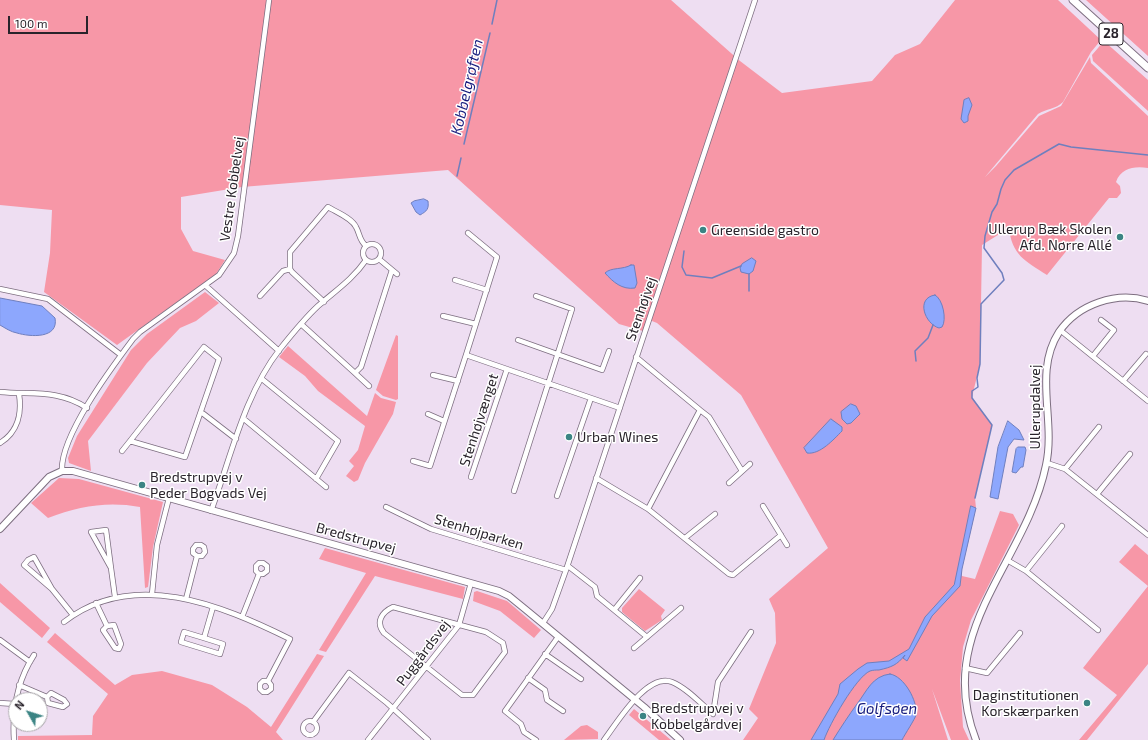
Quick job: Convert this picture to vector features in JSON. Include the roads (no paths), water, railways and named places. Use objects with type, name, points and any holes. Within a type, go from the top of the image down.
[{"type":"main road","name":"28","points":[[1073,0],[1148,68]]},
{"type":"street","name":"Vestre Kobbelvej","points":[[62,471],[64,451],[87,408],[121,355],[140,332],[206,286],[219,275],[228,265],[234,253],[238,236],[269,0]]},
{"type":"street","name":"Stenhøjvej","points":[[543,623],[552,609],[567,568],[755,0]]},
{"type":"street","points":[[324,302],[290,269],[290,252],[328,207],[354,223],[357,228],[360,241],[366,246]]},
{"type":"street","points":[[413,460],[430,466],[497,257],[468,233]]},
{"type":"street","points":[[366,260],[363,252],[366,246],[372,244],[378,246],[381,251],[379,259]]},
{"type":"street","points":[[366,260],[372,262],[379,259]]},
{"type":"street","points":[[379,259],[397,274]]},
{"type":"street","points":[[211,511],[244,419],[262,379],[279,351],[301,324],[354,276],[366,260]]},
{"type":"street","points":[[260,296],[283,271],[290,269]]},
{"type":"street","points":[[354,373],[361,367],[392,270]]},
{"type":"street","points":[[455,280],[486,290]]},
{"type":"street","points":[[206,286],[279,351]]},
{"type":"street","points":[[0,289],[48,299],[121,355]]},
{"type":"street","points":[[514,490],[572,310],[536,296]]},
{"type":"street","name":"Ullerupdalvej","points":[[976,740],[969,723],[964,695],[964,668],[976,621],[1037,498],[1047,463],[1049,437],[1045,372],[1048,356],[1060,330],[1074,316],[1089,306],[1123,297],[1148,301]]},
{"type":"street","points":[[444,316],[476,324]]},
{"type":"street","points":[[1093,356],[1114,330],[1101,320]]},
{"type":"street","points":[[301,324],[369,386]]},
{"type":"street","points":[[1060,330],[1148,401]]},
{"type":"street","points":[[518,340],[602,370],[609,351]]},
{"type":"street","points":[[122,451],[204,347],[219,359],[185,457],[130,441]]},
{"type":"street","points":[[1124,381],[1146,354]]},
{"type":"street","name":"Stenhøjvænget","points":[[466,355],[620,408]]},
{"type":"street","points":[[636,357],[708,417],[742,470]]},
{"type":"street","name":"Stenhøjvænget","points":[[471,477],[507,369]]},
{"type":"street","points":[[433,375],[458,381]]},
{"type":"street","points":[[262,379],[338,441],[316,479]]},
{"type":"street","points":[[0,392],[19,394],[36,393],[67,397],[87,408]]},
{"type":"street","points":[[0,442],[7,438],[17,425],[21,407],[19,394]]},
{"type":"street","points":[[557,496],[591,398]]},
{"type":"street","points":[[648,509],[700,410]]},
{"type":"street","points":[[201,412],[236,439]]},
{"type":"street","points":[[428,414],[444,421]]},
{"type":"street","points":[[244,419],[326,487]]},
{"type":"street","points":[[1065,469],[1099,427]]},
{"type":"street","points":[[1097,494],[1130,454]]},
{"type":"street","name":"Ullerupdalvej","points":[[1047,463],[1065,469],[1148,535]]},
{"type":"street","points":[[729,483],[750,464]]},
{"type":"street","points":[[0,529],[49,477],[62,471]]},
{"type":"street","name":"Bredstrupvej","points":[[62,471],[79,473],[503,593],[543,623],[680,740]]},
{"type":"street","points":[[596,478],[648,509],[729,574],[733,575],[780,535]]},
{"type":"street","points":[[152,594],[157,546],[168,498]]},
{"type":"street","points":[[763,506],[787,546]]},
{"type":"street","name":"Stenhøjparken","points":[[386,508],[431,529],[567,568]]},
{"type":"street","points":[[685,538],[715,514]]},
{"type":"street","points":[[1026,572],[1062,526]]},
{"type":"street","points":[[111,568],[91,532],[106,530],[115,597]]},
{"type":"street","points":[[186,599],[197,556]]},
{"type":"street","points":[[52,589],[24,565],[28,560],[34,557],[52,589],[73,615]]},
{"type":"street","points":[[1007,560],[1026,572],[1098,630]]},
{"type":"street","points":[[567,568],[595,587],[598,596],[647,636]]},
{"type":"street","points":[[242,617],[259,574]]},
{"type":"street","points":[[615,609],[640,578]]},
{"type":"street","name":"Puggårdsvej","points":[[368,740],[459,626],[472,583]]},
{"type":"street","points":[[64,622],[73,615],[96,603],[115,597],[132,594],[152,594],[186,599],[242,617],[290,639],[268,681]]},
{"type":"street","points":[[96,603],[108,626]]},
{"type":"street","points":[[204,638],[213,607]]},
{"type":"street","points":[[394,607],[459,626],[492,635],[503,643],[505,652],[473,695],[462,695],[384,633],[379,623],[382,616],[394,607]]},
{"type":"street","points":[[634,648],[681,608]]},
{"type":"street","points":[[114,625],[121,644],[119,649],[115,648],[103,630],[108,626],[114,625]]},
{"type":"street","points":[[184,632],[204,638],[223,644],[220,654],[181,642],[184,632]]},
{"type":"street","points":[[604,740],[635,700],[654,682],[663,680],[677,684],[713,714],[718,682],[743,647],[751,632]]},
{"type":"street","points":[[964,668],[987,673],[1020,633]]},
{"type":"street","points":[[536,740],[524,732],[521,724],[505,712],[558,637]]},
{"type":"street","points":[[0,640],[30,662]]},
{"type":"street","points":[[545,654],[581,679]]},
{"type":"street","points":[[18,692],[19,686],[34,655]]},
{"type":"street","points":[[314,722],[349,673],[428,740]]},
{"type":"street","points":[[528,678],[545,690],[547,700],[563,711]]},
{"type":"street","points":[[19,686],[34,692]]},
{"type":"water","points":[[969,98],[972,105],[968,116],[968,121],[964,123],[961,119],[964,100]]},
{"type":"water","points":[[424,199],[428,201],[428,208],[420,215],[416,212],[411,203]]},
{"type":"water","points":[[752,258],[756,261],[753,271],[749,274],[741,272],[740,268],[742,264]]},
{"type":"water","points":[[634,265],[637,283],[635,288],[626,288],[618,285],[605,273],[610,270],[624,268]]},
{"type":"water","points":[[935,295],[938,297],[942,305],[944,315],[942,327],[939,328],[930,322],[924,311],[925,301],[929,297]]},
{"type":"water","points":[[0,298],[42,306],[55,318],[53,330],[36,336],[10,331],[0,325]]},
{"type":"water","points":[[851,404],[856,406],[860,414],[851,423],[847,424],[842,419],[841,412]]},
{"type":"water","points":[[831,419],[842,427],[842,431],[822,449],[817,452],[807,453],[804,448]]},
{"type":"water","points":[[1008,421],[1019,430],[1024,440],[1014,439],[1008,447],[998,499],[990,497],[998,447]]},
{"type":"water","points":[[1018,447],[1025,447],[1026,450],[1023,467],[1021,467],[1016,473],[1012,472],[1016,449]]},
{"type":"water","points":[[971,506],[976,508],[962,569],[960,586],[932,616],[907,661],[903,658],[905,655],[891,667],[873,670],[864,675],[844,702],[831,724],[824,740],[811,740],[838,694],[840,684],[867,663],[889,661],[909,649],[925,617],[954,585]]},
{"type":"water","name":"Golfsøen","points":[[890,674],[900,679],[905,684],[915,703],[916,715],[902,740],[833,740],[870,685],[884,675]]},
{"type":"waterway","name":"Kobbelgrøften","points":[[492,24],[497,0]]},
{"type":"waterway","name":"Kobbelgrøften","points":[[464,144],[490,33]]},
{"type":"waterway","points":[[975,498],[992,425],[972,398],[972,391],[978,387],[977,378],[980,364],[981,304],[1004,280],[1002,273],[984,248],[985,236],[992,212],[997,204],[1005,180],[1014,170],[1059,144],[1071,147],[1148,155]]},
{"type":"waterway","name":"Kobbelgrøften","points":[[457,176],[461,158]]},
{"type":"waterway","points":[[684,251],[682,267],[686,275],[712,278],[741,266]]},
{"type":"waterway","points":[[749,274],[749,291]]},
{"type":"waterway","points":[[916,361],[915,351],[928,338],[933,325]]},
{"type":"place","name":"Greenside gastro","points":[[703,230]]},
{"type":"place","name":"Ullerup Bæk Skolen Afd. Nørre Allé","points":[[1120,237]]},
{"type":"place","name":"Urban Wines","points":[[569,437]]},
{"type":"place","name":"Bredstrupvej v Peder Bøgvads Vej","points":[[142,485]]},
{"type":"place","name":"Daginstitutionen Korskærparken","points":[[1087,703]]},
{"type":"place","name":"Bredstrupvej v Kobbelgårdvej","points":[[643,716]]}]
